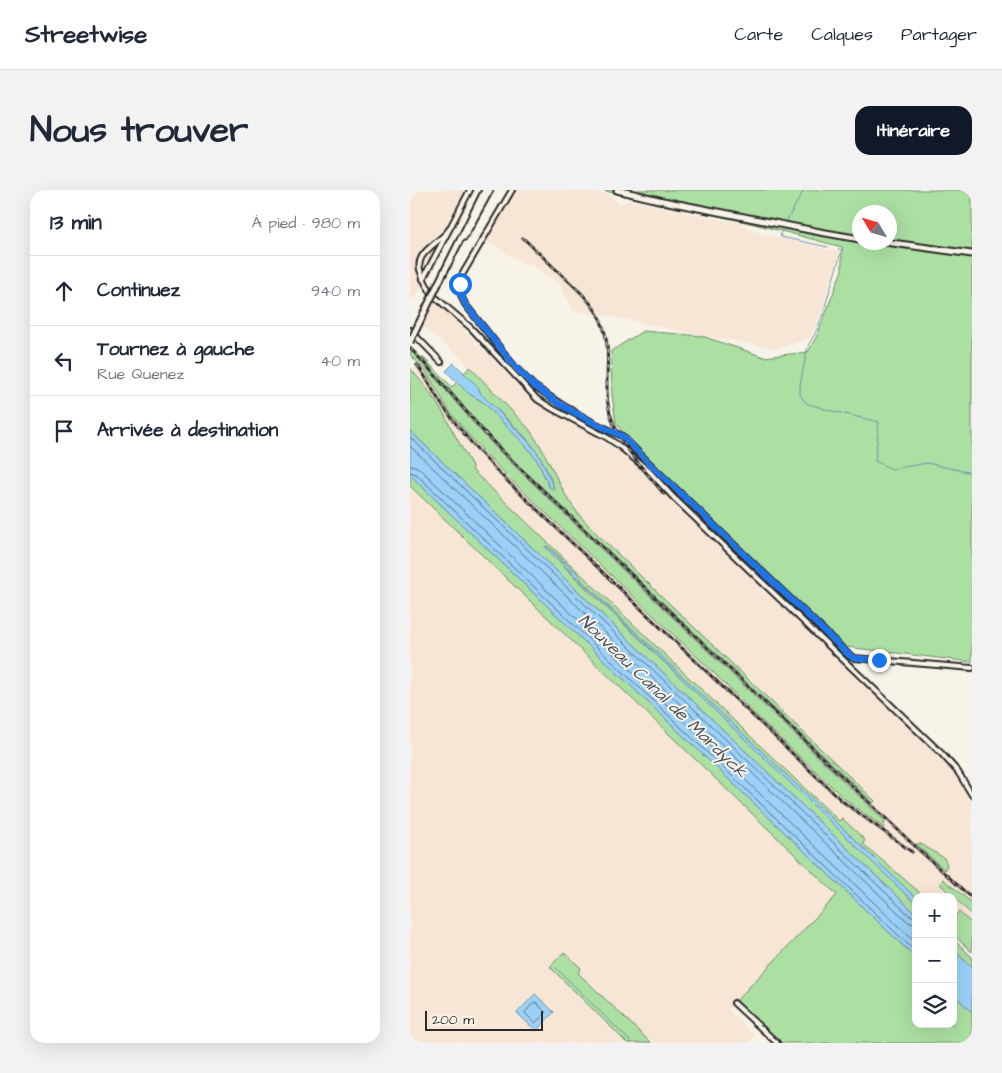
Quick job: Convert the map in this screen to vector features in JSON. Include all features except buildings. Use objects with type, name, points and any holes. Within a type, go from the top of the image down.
[{"type":"street","points":[[423,279],[470,190]]},
{"type":"street","points":[[451,259],[485,190]]},
{"type":"street","points":[[410,342],[451,259],[490,190]]},
{"type":"street","points":[[512,190],[461,277],[460,284],[465,304],[517,370],[534,386],[558,402],[594,423],[624,437],[821,630],[849,655],[854,658],[972,668]]},
{"type":"street","points":[[617,190],[852,238]]},
{"type":"street","points":[[448,231],[442,239],[421,257],[419,268],[423,279],[434,296],[471,328],[534,396],[552,409],[612,441],[638,462],[937,749],[958,772],[972,795]]},
{"type":"street","points":[[897,244],[972,254]]},
{"type":"street","points":[[410,330],[441,362]]},
{"type":"street","points":[[734,1002],[777,1043]]},
{"type":"shaded area","points":[[410,190],[476,190],[429,279],[410,302]]},
{"type":"shaded area","points":[[516,190],[593,190],[612,196],[619,204],[629,200],[738,223],[762,234],[840,252],[819,318],[810,338],[778,349],[695,334],[573,310],[560,284],[531,264],[528,266],[486,241]]},
{"type":"shaded area","points":[[435,300],[524,391],[542,406],[587,430],[604,443],[622,450],[930,745],[949,765],[972,803],[972,903],[944,879],[939,883],[949,893],[919,893],[863,843],[865,841],[842,818],[839,821],[473,471],[471,464],[428,390],[412,369],[419,364],[425,370],[450,412],[472,439],[509,478],[846,800],[884,827],[885,821],[870,807],[875,801],[579,515],[567,498],[541,447],[529,429],[459,356],[422,326]]},
{"type":"shaded area","points":[[410,486],[837,895],[728,1009],[755,1036],[748,1043],[651,1043],[577,973],[581,969],[551,967],[627,1043],[410,1043]]},
{"type":"shaded area","points":[[957,901],[972,915],[972,924],[957,917]]},
{"type":"green space","points":[[602,190],[972,190],[972,662],[838,646],[793,604],[746,554],[626,436],[616,423],[612,395],[611,351],[643,331],[702,336],[764,357],[808,352],[817,336],[842,270],[842,247],[737,220],[653,203]]},
{"type":"green space","points":[[411,351],[504,456],[885,821],[884,828],[846,800],[509,478],[472,439],[450,412],[425,370],[410,355]]},
{"type":"green space","points":[[422,356],[452,387],[457,382],[471,395],[483,402],[526,446],[537,460],[550,488],[554,488],[549,474],[532,445],[481,394],[478,387],[464,373],[470,367],[529,429],[541,447],[567,498],[579,515],[875,801],[873,803],[505,452],[477,423]]},
{"type":"green space","points":[[410,368],[444,414],[473,471],[839,821],[842,818],[865,840],[863,844],[918,891],[919,893],[912,894],[582,581],[577,573],[549,547],[545,547],[912,900],[912,910],[410,431]]},
{"type":"green space","points":[[410,475],[912,954],[912,1028],[957,1028],[957,998],[972,1012],[972,1043],[773,1043],[733,1004],[837,895],[410,486]]},
{"type":"green space","points":[[915,844],[921,844],[944,858],[947,865],[945,870]]},
{"type":"green space","points":[[943,879],[972,903],[972,915],[957,900],[957,893],[949,893],[939,883]]},
{"type":"green space","points":[[959,912],[972,924],[972,952],[957,939],[957,914]]},
{"type":"green space","points":[[957,943],[972,957],[972,967],[957,954]]},
{"type":"green space","points":[[564,952],[581,968],[578,973],[651,1043],[627,1043],[550,967]]},
{"type":"water","points":[[454,363],[537,452],[554,488],[550,488],[537,460],[526,446],[483,402],[468,393],[446,371]]},
{"type":"water","name":"Nouveau Canal de Mardyck","points":[[410,431],[912,910],[912,954],[410,475]]},
{"type":"water","points":[[545,547],[577,573],[582,581],[912,894],[912,900]]},
{"type":"water","points":[[957,954],[972,967],[972,1012],[957,998]]},
{"type":"water","points":[[535,994],[554,1012],[536,1031],[517,1013]]},
{"type":"waterway","points":[[787,220],[804,190]]},
{"type":"waterway","points":[[782,230],[781,237],[828,247]]},
{"type":"waterway","points":[[838,249],[842,250],[821,319],[808,346],[800,395],[806,403],[879,422],[875,461],[892,469],[927,463],[972,473]]},
{"type":"waterway","points":[[556,968],[632,1043]]},
{"type":"railway","points":[[523,238],[579,291],[598,314],[607,342],[607,393],[611,417],[622,441],[664,494]]},
{"type":"railway","points":[[410,348],[503,452],[920,851],[972,898]]},
{"type":"railway","points":[[417,365],[456,424],[502,476],[842,801],[912,852]]},
{"type":"route","points":[[460,284],[462,300],[513,364],[532,384],[561,405],[624,437],[821,630],[849,655],[854,658],[879,660]]}]
